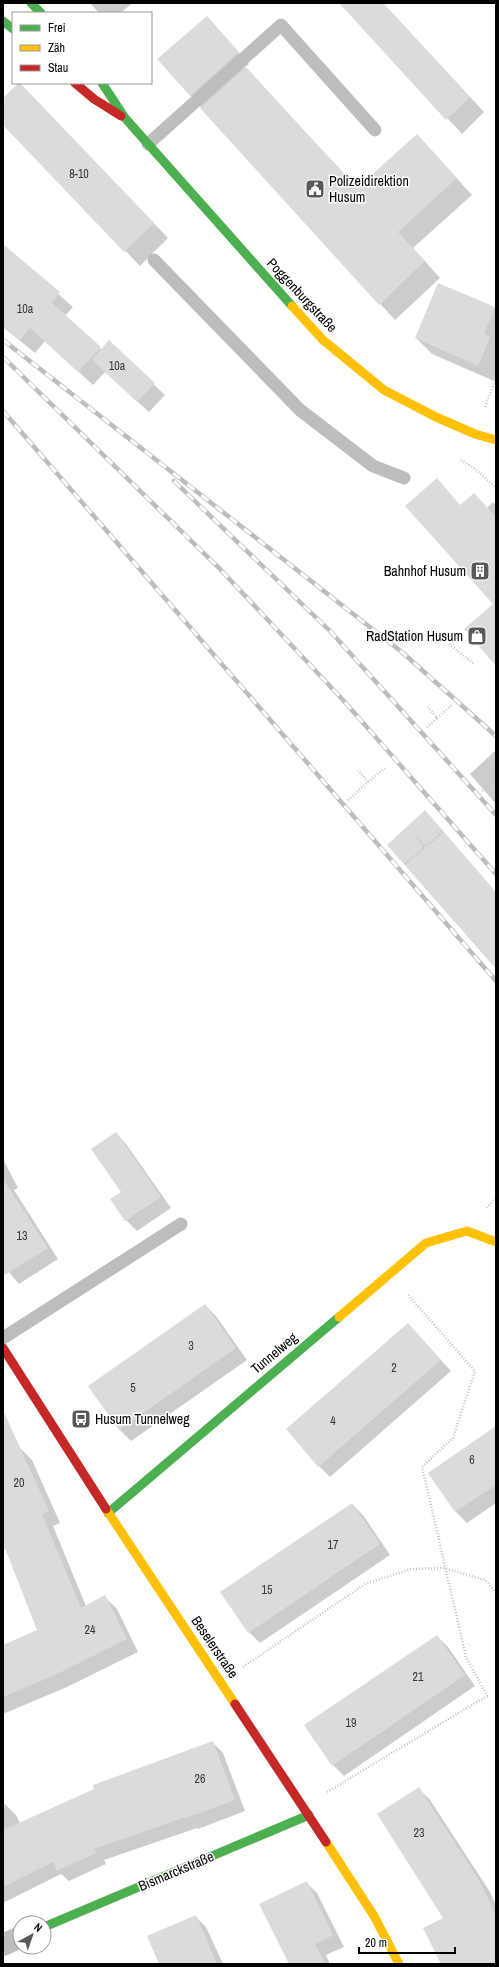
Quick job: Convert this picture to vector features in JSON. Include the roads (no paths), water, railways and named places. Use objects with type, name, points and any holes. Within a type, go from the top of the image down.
[{"type":"street","points":[[31,3],[41,12]]},
{"type":"street","points":[[3,21],[12,28]]},
{"type":"street","name":"Poggenburgstraße","points":[[76,84],[94,99],[125,118]]},
{"type":"street","name":"Poggenburgstraße","points":[[103,84],[125,118],[323,340],[384,390],[436,417],[475,434],[496,440]]},
{"type":"street","name":"Tunnelweg","points":[[108,1512],[426,1243],[467,1231],[496,1242]]},
{"type":"street","name":"Beselerstraße","points":[[3,1348],[108,1512],[309,1815],[374,1916],[398,1964]]},
{"type":"street","name":"Bismarckstraße","points":[[52,1924],[309,1815]]},
{"type":"lane","points":[[148,144],[281,26],[375,130]]},
{"type":"lane","points":[[154,260],[300,410],[374,466],[404,478]]},
{"type":"lane","points":[[3,1338],[181,1224]]},
{"type":"railway","points":[[3,340],[403,653],[496,736]]},
{"type":"railway","points":[[3,357],[219,568],[343,700],[496,874]]},
{"type":"railway","points":[[3,411],[496,981]]},
{"type":"railway","points":[[174,481],[330,631],[496,815]]},
{"type":"place","name":"Polizeidirektion Husum","points":[[315,189]]},
{"type":"place","name":"Bahnhof Husum","points":[[480,571]]},
{"type":"place","name":"RadStation Husum","points":[[477,636]]},
{"type":"place","name":"Husum Tunnelweg","points":[[81,1419]]}]
